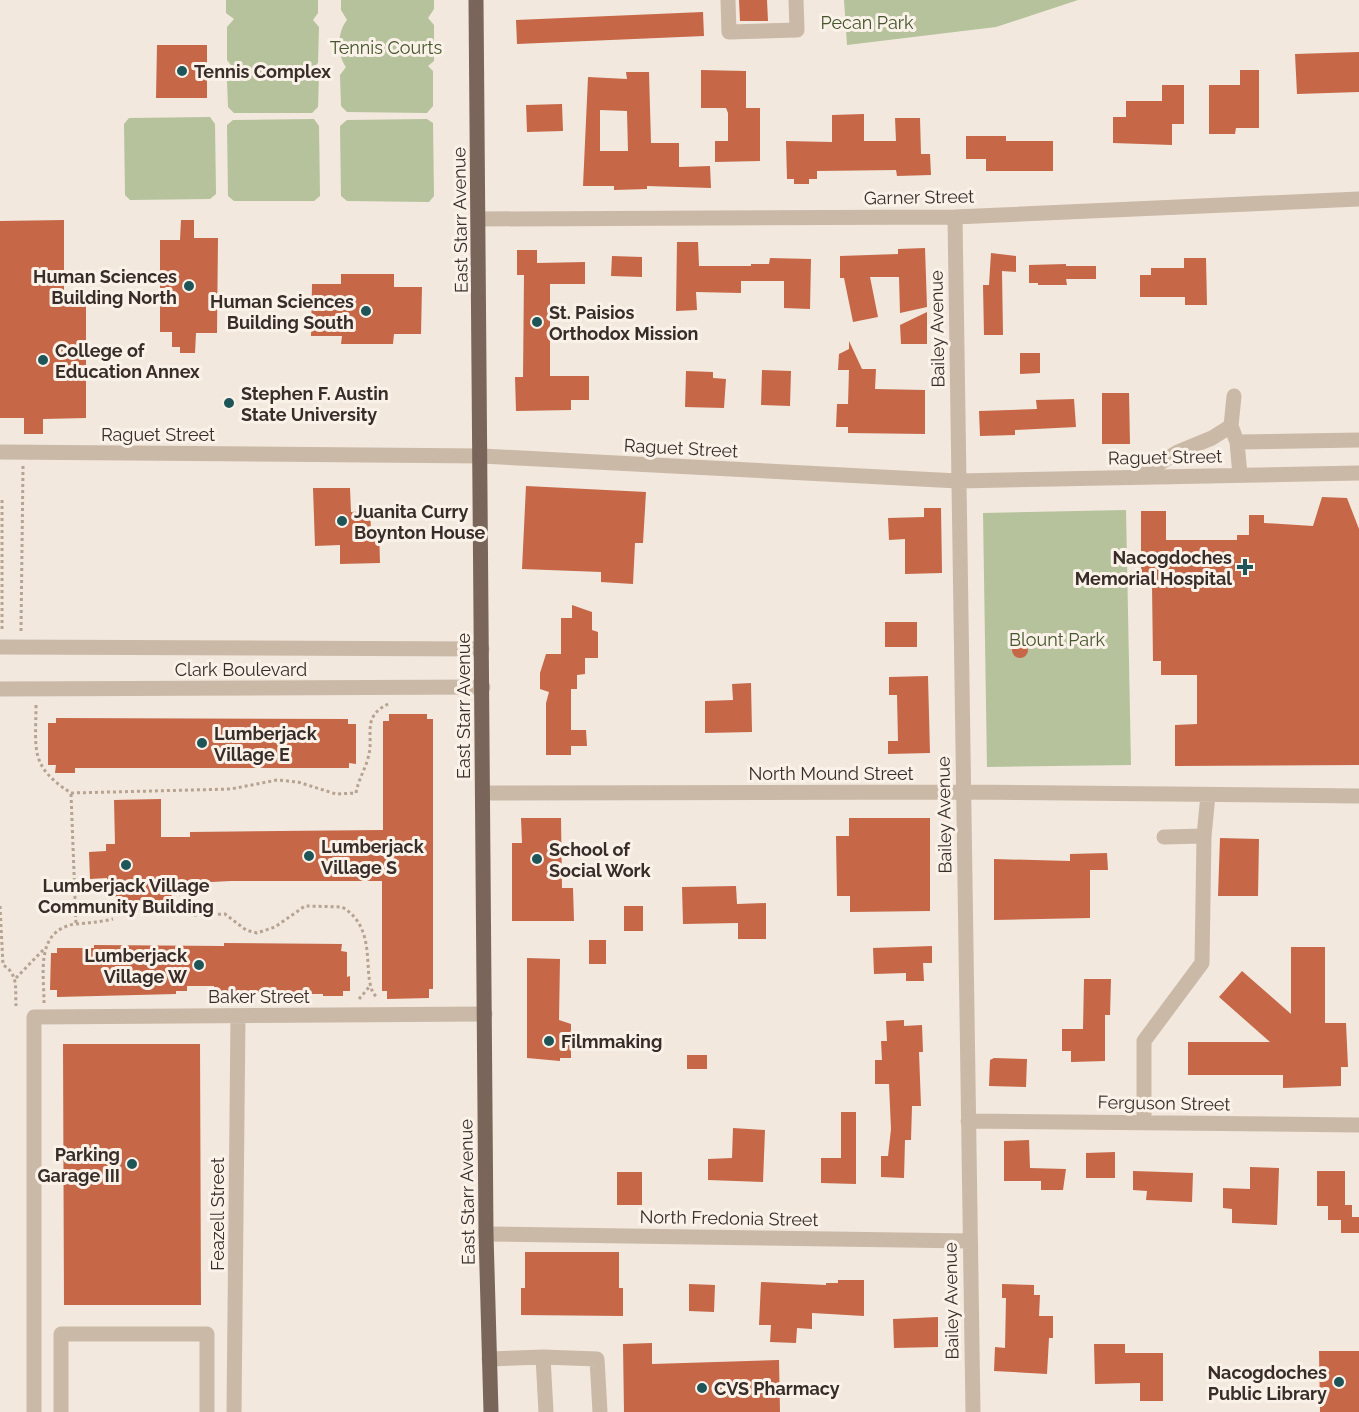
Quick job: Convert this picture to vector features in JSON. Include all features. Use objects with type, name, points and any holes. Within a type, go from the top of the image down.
[{"type":"main road","name":"East Starr Avenue","points":[[476,0],[482,456],[486,1234],[492,1412]]},
{"type":"street","points":[[729,0],[729,32],[797,30],[796,0]]},
{"type":"street","name":"Garner Street","points":[[480,219],[955,217],[1359,199]]},
{"type":"street","name":"Bailey Avenue","points":[[955,217],[973,1412]]},
{"type":"street","points":[[1234,396],[1232,426],[1237,442],[1240,475]]},
{"type":"street","points":[[1137,477],[1178,452],[1212,438],[1232,426]]},
{"type":"street","points":[[1237,442],[1359,440]]},
{"type":"street","name":"Raguet Street","points":[[0,452],[482,456],[958,481],[1359,473]]},
{"type":"street","name":"Clark Boulevard","points":[[1,642],[482,649]]},
{"type":"street","name":"Clark Boulevard","points":[[0,689],[483,687]]},
{"type":"street","name":"North Mound Street","points":[[483,793],[964,792],[1359,796]]},
{"type":"street","points":[[1144,1122],[1144,1041],[1202,963],[1204,836],[1208,795]]},
{"type":"street","points":[[1164,837],[1204,836]]},
{"type":"street","name":"Baker Street","points":[[39,1017],[485,1014]]},
{"type":"street","name":"Feazell Street","points":[[234,1412],[238,1016]]},
{"type":"street","points":[[34,1412],[39,1017]]},
{"type":"street","name":"Ferguson Street","points":[[968,1121],[1359,1125]]},
{"type":"street","name":"North Fredonia Street","points":[[486,1234],[970,1241]]},
{"type":"street","points":[[62,1412],[61,1334],[207,1334],[207,1412]]},
{"type":"street","points":[[543,1357],[546,1412]]},
{"type":"street","points":[[489,1359],[543,1357],[597,1359],[600,1412]]},
{"type":"path","points":[[1,642],[2,500]]},
{"type":"path","points":[[71,793],[76,924]]},
{"type":"path","points":[[0,906],[3,965],[10,969],[15,978],[16,1006]]},
{"type":"path","points":[[194,915],[225,914],[246,930],[258,933],[274,927],[305,906],[342,907],[358,921],[367,942],[370,986],[374,995],[385,1002]]},
{"type":"path","points":[[15,978],[44,949],[53,934],[76,924],[93,924],[113,919]]},
{"type":"path","points":[[39,1017],[44,949]]},
{"type":"path","points":[[352,1002],[361,998],[370,986]]},
{"type":"green space","name":"Tennis Courts","points":[[226,0],[318,0],[318,13],[313,20],[319,27],[318,63],[313,68],[319,74],[318,107],[312,113],[234,113],[228,107],[227,81],[234,69],[227,60],[227,27],[234,19],[226,13]]},
{"type":"green space","name":"Tennis Courts","points":[[341,0],[434,0],[434,9],[428,18],[434,25],[434,61],[428,66],[433,71],[433,106],[427,113],[347,112],[341,106],[340,75],[346,67],[339,44],[341,31],[347,20],[341,10]]},
{"type":"green space","name":"Pecan Park","points":[[844,0],[1078,0],[996,27],[847,45]]},
{"type":"green space","points":[[210,117],[215,124],[216,194],[210,199],[130,200],[125,195],[124,124],[129,118]]},
{"type":"green space","points":[[314,119],[319,126],[320,196],[314,201],[234,201],[228,196],[227,125],[233,120]]},
{"type":"green space","points":[[427,119],[433,123],[434,196],[429,202],[347,201],[341,196],[340,126],[347,120]]},
{"type":"green space","name":"Blount Park","points":[[1126,510],[1131,765],[987,767],[983,513]]},
{"type":"building","points":[[739,0],[767,0],[768,21],[740,21]]},
{"type":"building","points":[[703,12],[704,36],[517,44],[516,20]]},
{"type":"building","name":"Tennis Complex","points":[[157,45],[207,45],[207,98],[156,98]]},
{"type":"building","points":[[1359,52],[1359,92],[1297,94],[1295,54]]},
{"type":"building","points":[[701,70],[746,71],[746,108],[760,108],[760,161],[715,162],[715,141],[728,141],[728,113],[726,108],[701,108]]},
{"type":"building","points":[[1240,70],[1259,70],[1259,128],[1236,128],[1235,134],[1209,134],[1209,85],[1240,85]]},
{"type":"building","points":[[626,72],[649,72],[651,143],[679,143],[679,167],[710,166],[711,188],[647,186],[647,189],[614,190],[614,186],[583,186],[588,77],[627,79]],"holes":[[[600,110],[627,111],[628,151],[600,151]]]},
{"type":"building","points":[[1162,85],[1184,85],[1184,124],[1172,124],[1172,145],[1113,143],[1113,117],[1126,117],[1126,101],[1162,101]]},
{"type":"building","points":[[562,104],[563,131],[527,132],[526,105]]},
{"type":"building","points":[[864,114],[864,141],[896,141],[895,118],[920,118],[921,154],[930,154],[931,175],[897,176],[896,170],[817,171],[817,179],[809,179],[809,184],[794,184],[794,179],[787,179],[786,141],[832,142],[832,115]]},
{"type":"building","points":[[966,136],[1006,136],[1006,141],[1053,141],[1053,171],[986,171],[986,159],[966,159]]},
{"type":"building","name":"College of Education Annex","points":[[64,220],[64,301],[86,301],[86,418],[43,419],[43,434],[24,434],[24,418],[0,418],[0,221]]},
{"type":"building","name":"Human Sciences Building North","points":[[181,220],[194,220],[194,238],[218,238],[217,333],[196,333],[195,353],[180,353],[180,347],[172,347],[172,332],[160,332],[160,240],[180,240]]},
{"type":"building","points":[[677,242],[698,242],[699,266],[769,264],[770,258],[811,259],[810,309],[784,308],[784,281],[741,281],[741,293],[696,292],[697,310],[676,311]]},
{"type":"building","points":[[925,248],[927,307],[900,313],[899,277],[870,277],[878,317],[853,322],[844,278],[840,278],[840,256],[898,254],[898,249]]},
{"type":"building","points":[[517,250],[537,250],[537,263],[585,262],[585,284],[550,284],[550,376],[589,376],[589,400],[571,400],[571,410],[516,411],[515,377],[523,377],[524,275],[517,275]]},
{"type":"building","points":[[991,253],[1016,256],[1016,272],[1002,271],[1003,335],[984,335],[983,285],[989,285]]},
{"type":"building","points":[[612,256],[642,257],[642,277],[611,276]]},
{"type":"building","points":[[1184,258],[1206,258],[1207,305],[1185,305],[1185,297],[1140,297],[1140,275],[1151,275],[1151,268],[1184,268]]},
{"type":"building","points":[[1066,264],[1066,266],[1096,266],[1096,279],[1066,279],[1067,285],[1029,283],[1029,265]]},
{"type":"building","name":"Human Sciences Building South","points":[[341,274],[394,274],[394,287],[422,287],[421,334],[394,334],[393,344],[341,344],[342,336],[311,336],[312,284],[341,284]]},
{"type":"building","points":[[927,312],[927,344],[901,344],[900,325]]},
{"type":"building","points":[[849,341],[862,369],[876,369],[875,389],[925,390],[925,434],[848,433],[848,427],[836,427],[837,404],[848,404],[849,370],[838,370],[839,354],[849,349]]},
{"type":"building","points":[[1020,353],[1040,353],[1040,373],[1020,374]]},
{"type":"building","points":[[762,370],[791,371],[790,406],[761,405]]},
{"type":"building","points":[[686,371],[713,372],[713,378],[726,379],[724,408],[685,407]]},
{"type":"building","points":[[1102,393],[1129,393],[1130,444],[1102,444]]},
{"type":"building","points":[[1074,399],[1076,427],[1015,430],[1015,435],[980,436],[979,411],[1037,409],[1036,400]]},
{"type":"building","points":[[526,486],[646,492],[643,543],[635,543],[633,584],[601,582],[601,572],[522,569]]},
{"type":"building","name":"Juanita Curry Boynton House","points":[[313,488],[350,488],[351,512],[370,511],[371,530],[379,530],[380,563],[340,564],[340,545],[315,546]]},
{"type":"building","points":[[1322,497],[1347,498],[1359,529],[1359,765],[1175,766],[1175,725],[1197,724],[1197,675],[1161,675],[1161,661],[1153,661],[1152,585],[1141,585],[1141,511],[1166,511],[1166,540],[1237,540],[1237,535],[1249,535],[1249,515],[1264,515],[1264,523],[1313,526]]},
{"type":"building","points":[[924,508],[941,508],[942,573],[905,574],[905,539],[889,540],[888,518],[924,517]]},
{"type":"building","points":[[572,605],[592,612],[592,630],[598,632],[598,658],[585,658],[585,674],[577,675],[577,689],[571,689],[571,730],[586,730],[587,746],[571,746],[571,755],[546,755],[546,703],[549,692],[540,689],[540,673],[546,654],[561,654],[561,618],[572,618]]},
{"type":"building","points":[[885,622],[917,622],[917,647],[885,647]]},
{"type":"building","points":[[1020,642],[1028,650],[1020,658],[1012,650]]},
{"type":"building","points":[[928,676],[930,753],[888,754],[888,741],[898,741],[897,695],[889,695],[889,677]]},
{"type":"building","points":[[751,683],[752,732],[705,733],[705,701],[733,700],[732,684]]},
{"type":"building","name":"Lumberjack Village S","points":[[389,714],[427,714],[427,719],[433,719],[433,989],[429,989],[429,998],[387,999],[387,991],[382,991],[382,881],[231,881],[171,884],[172,905],[116,905],[115,887],[107,887],[107,878],[90,879],[89,852],[106,851],[106,844],[115,844],[114,800],[161,799],[161,837],[190,837],[190,832],[383,830],[383,721],[389,721]]},
{"type":"building","name":"Lumberjack Village E","points":[[56,718],[348,719],[348,724],[356,724],[356,764],[349,763],[349,768],[75,768],[75,773],[55,773],[56,765],[48,765],[48,723],[56,723]]},
{"type":"building","name":"School of Social Work","points":[[521,818],[561,818],[562,888],[573,888],[574,921],[512,921],[512,843],[522,843]]},
{"type":"building","points":[[849,818],[930,818],[930,911],[850,912],[850,896],[837,896],[836,836],[849,836]]},
{"type":"building","points":[[1220,838],[1259,839],[1258,896],[1218,896]]},
{"type":"building","points":[[1107,853],[1108,870],[1090,870],[1090,918],[994,920],[994,859],[1070,861],[1070,854]]},
{"type":"building","points":[[736,886],[737,904],[766,903],[766,939],[738,939],[738,923],[683,924],[682,887]]},
{"type":"building","points":[[624,906],[643,906],[643,931],[624,931]]},
{"type":"building","points":[[589,940],[606,940],[606,964],[589,964]]},
{"type":"building","name":"Lumberjack Village W","points":[[224,943],[342,944],[341,951],[347,952],[347,977],[350,976],[350,991],[343,991],[343,996],[224,994],[224,991],[214,991],[214,986],[187,986],[187,991],[176,991],[176,994],[57,997],[57,990],[50,990],[51,953],[57,953],[57,948],[94,948],[94,945],[224,946]]},
{"type":"building","points":[[932,946],[932,963],[923,963],[924,981],[906,981],[906,973],[874,974],[873,948]]},
{"type":"building","points":[[1291,947],[1325,947],[1325,1023],[1346,1023],[1348,1067],[1341,1067],[1341,1086],[1283,1088],[1283,1075],[1188,1075],[1188,1042],[1270,1042],[1219,997],[1242,971],[1291,1014]]},
{"type":"building","points":[[527,958],[560,959],[559,1020],[571,1024],[571,1058],[560,1058],[560,1061],[527,1058]]},
{"type":"building","points":[[1084,979],[1111,979],[1110,1015],[1105,1015],[1105,1061],[1071,1062],[1071,1051],[1062,1051],[1062,1029],[1083,1029]]},
{"type":"building","points":[[904,1020],[904,1026],[922,1025],[923,1052],[919,1052],[921,1106],[912,1106],[911,1140],[905,1140],[904,1178],[881,1177],[881,1156],[888,1156],[891,1129],[889,1084],[875,1084],[875,1060],[882,1060],[881,1041],[887,1041],[886,1021]]},
{"type":"building","name":"Parking Garage III","points":[[63,1044],[200,1044],[201,1305],[64,1305]]},
{"type":"building","points":[[687,1055],[707,1055],[707,1069],[687,1069]]},
{"type":"building","points":[[994,1058],[1027,1059],[1026,1087],[989,1086],[990,1060]]},
{"type":"building","points":[[841,1112],[856,1112],[856,1184],[821,1183],[821,1158],[841,1158]]},
{"type":"building","points":[[733,1128],[765,1130],[763,1182],[708,1180],[708,1159],[732,1158]]},
{"type":"building","points":[[1029,1140],[1030,1168],[1066,1169],[1063,1190],[1041,1190],[1041,1181],[1004,1181],[1004,1141]]},
{"type":"building","points":[[1115,1152],[1115,1178],[1086,1178],[1086,1153]]},
{"type":"building","points":[[1250,1167],[1279,1168],[1277,1225],[1232,1223],[1232,1209],[1223,1208],[1223,1188],[1250,1189]]},
{"type":"building","points":[[1133,1171],[1193,1173],[1192,1202],[1146,1200],[1147,1191],[1133,1190]]},
{"type":"building","points":[[1317,1171],[1345,1171],[1345,1205],[1352,1205],[1352,1217],[1359,1217],[1359,1233],[1341,1233],[1341,1220],[1328,1220],[1328,1206],[1317,1206]]},
{"type":"building","points":[[617,1172],[642,1172],[642,1205],[617,1205]]},
{"type":"building","points":[[525,1252],[619,1252],[619,1288],[623,1288],[623,1316],[521,1315],[521,1288],[525,1288]]},
{"type":"building","points":[[838,1280],[864,1280],[864,1316],[812,1313],[812,1329],[797,1328],[796,1343],[770,1342],[771,1325],[759,1325],[761,1282],[826,1285],[826,1283],[838,1283]]},
{"type":"building","points":[[689,1284],[715,1285],[714,1312],[689,1311]]},
{"type":"building","points":[[1002,1284],[1034,1285],[1034,1295],[1040,1295],[1039,1316],[1053,1316],[1053,1338],[1049,1338],[1047,1374],[994,1371],[995,1347],[1005,1348],[1006,1298],[1002,1298]]},
{"type":"building","points":[[938,1317],[938,1347],[894,1348],[893,1319]]},
{"type":"building","name":"CVS Pharmacy","points":[[652,1343],[652,1364],[779,1360],[780,1412],[624,1412],[623,1344]]},
{"type":"building","points":[[1094,1344],[1125,1344],[1125,1353],[1163,1353],[1163,1401],[1140,1401],[1140,1383],[1095,1384]]},
{"type":"building","name":"Nacogdoches Public Library","points":[[1319,1351],[1359,1351],[1359,1412],[1320,1412]]},
{"type":"place","name":"Tennis Complex","points":[[182,71]]},
{"type":"place","name":"Human Sciences Building North","points":[[189,286]]},
{"type":"place","name":"Human Sciences Building South","points":[[366,311]]},
{"type":"place","name":"St. Paisios Orthodox Mission","points":[[537,322]]},
{"type":"place","name":"College of Education Annex","points":[[43,360]]},
{"type":"place","name":"Stephen F. Austin State University","points":[[229,403]]},
{"type":"place","name":"Juanita Curry Boynton House","points":[[342,521]]},
{"type":"place","name":"Nacogdoches Memorial Hospital","points":[[1245,567]]},
{"type":"place","name":"Lumberjack Village E","points":[[202,743]]},
{"type":"place","name":"Lumberjack Village S","points":[[309,856]]},
{"type":"place","name":"School of Social Work","points":[[537,859]]},
{"type":"place","name":"Lumberjack Village Community Building","points":[[126,865]]},
{"type":"place","name":"Lumberjack Village W","points":[[199,965]]},
{"type":"place","name":"Filmmaking","points":[[549,1041]]},
{"type":"place","name":"Parking Garage III","points":[[132,1164]]},
{"type":"place","name":"Nacogdoches Public Library","points":[[1339,1382]]},
{"type":"place","name":"CVS Pharmacy","points":[[702,1388]]}]
